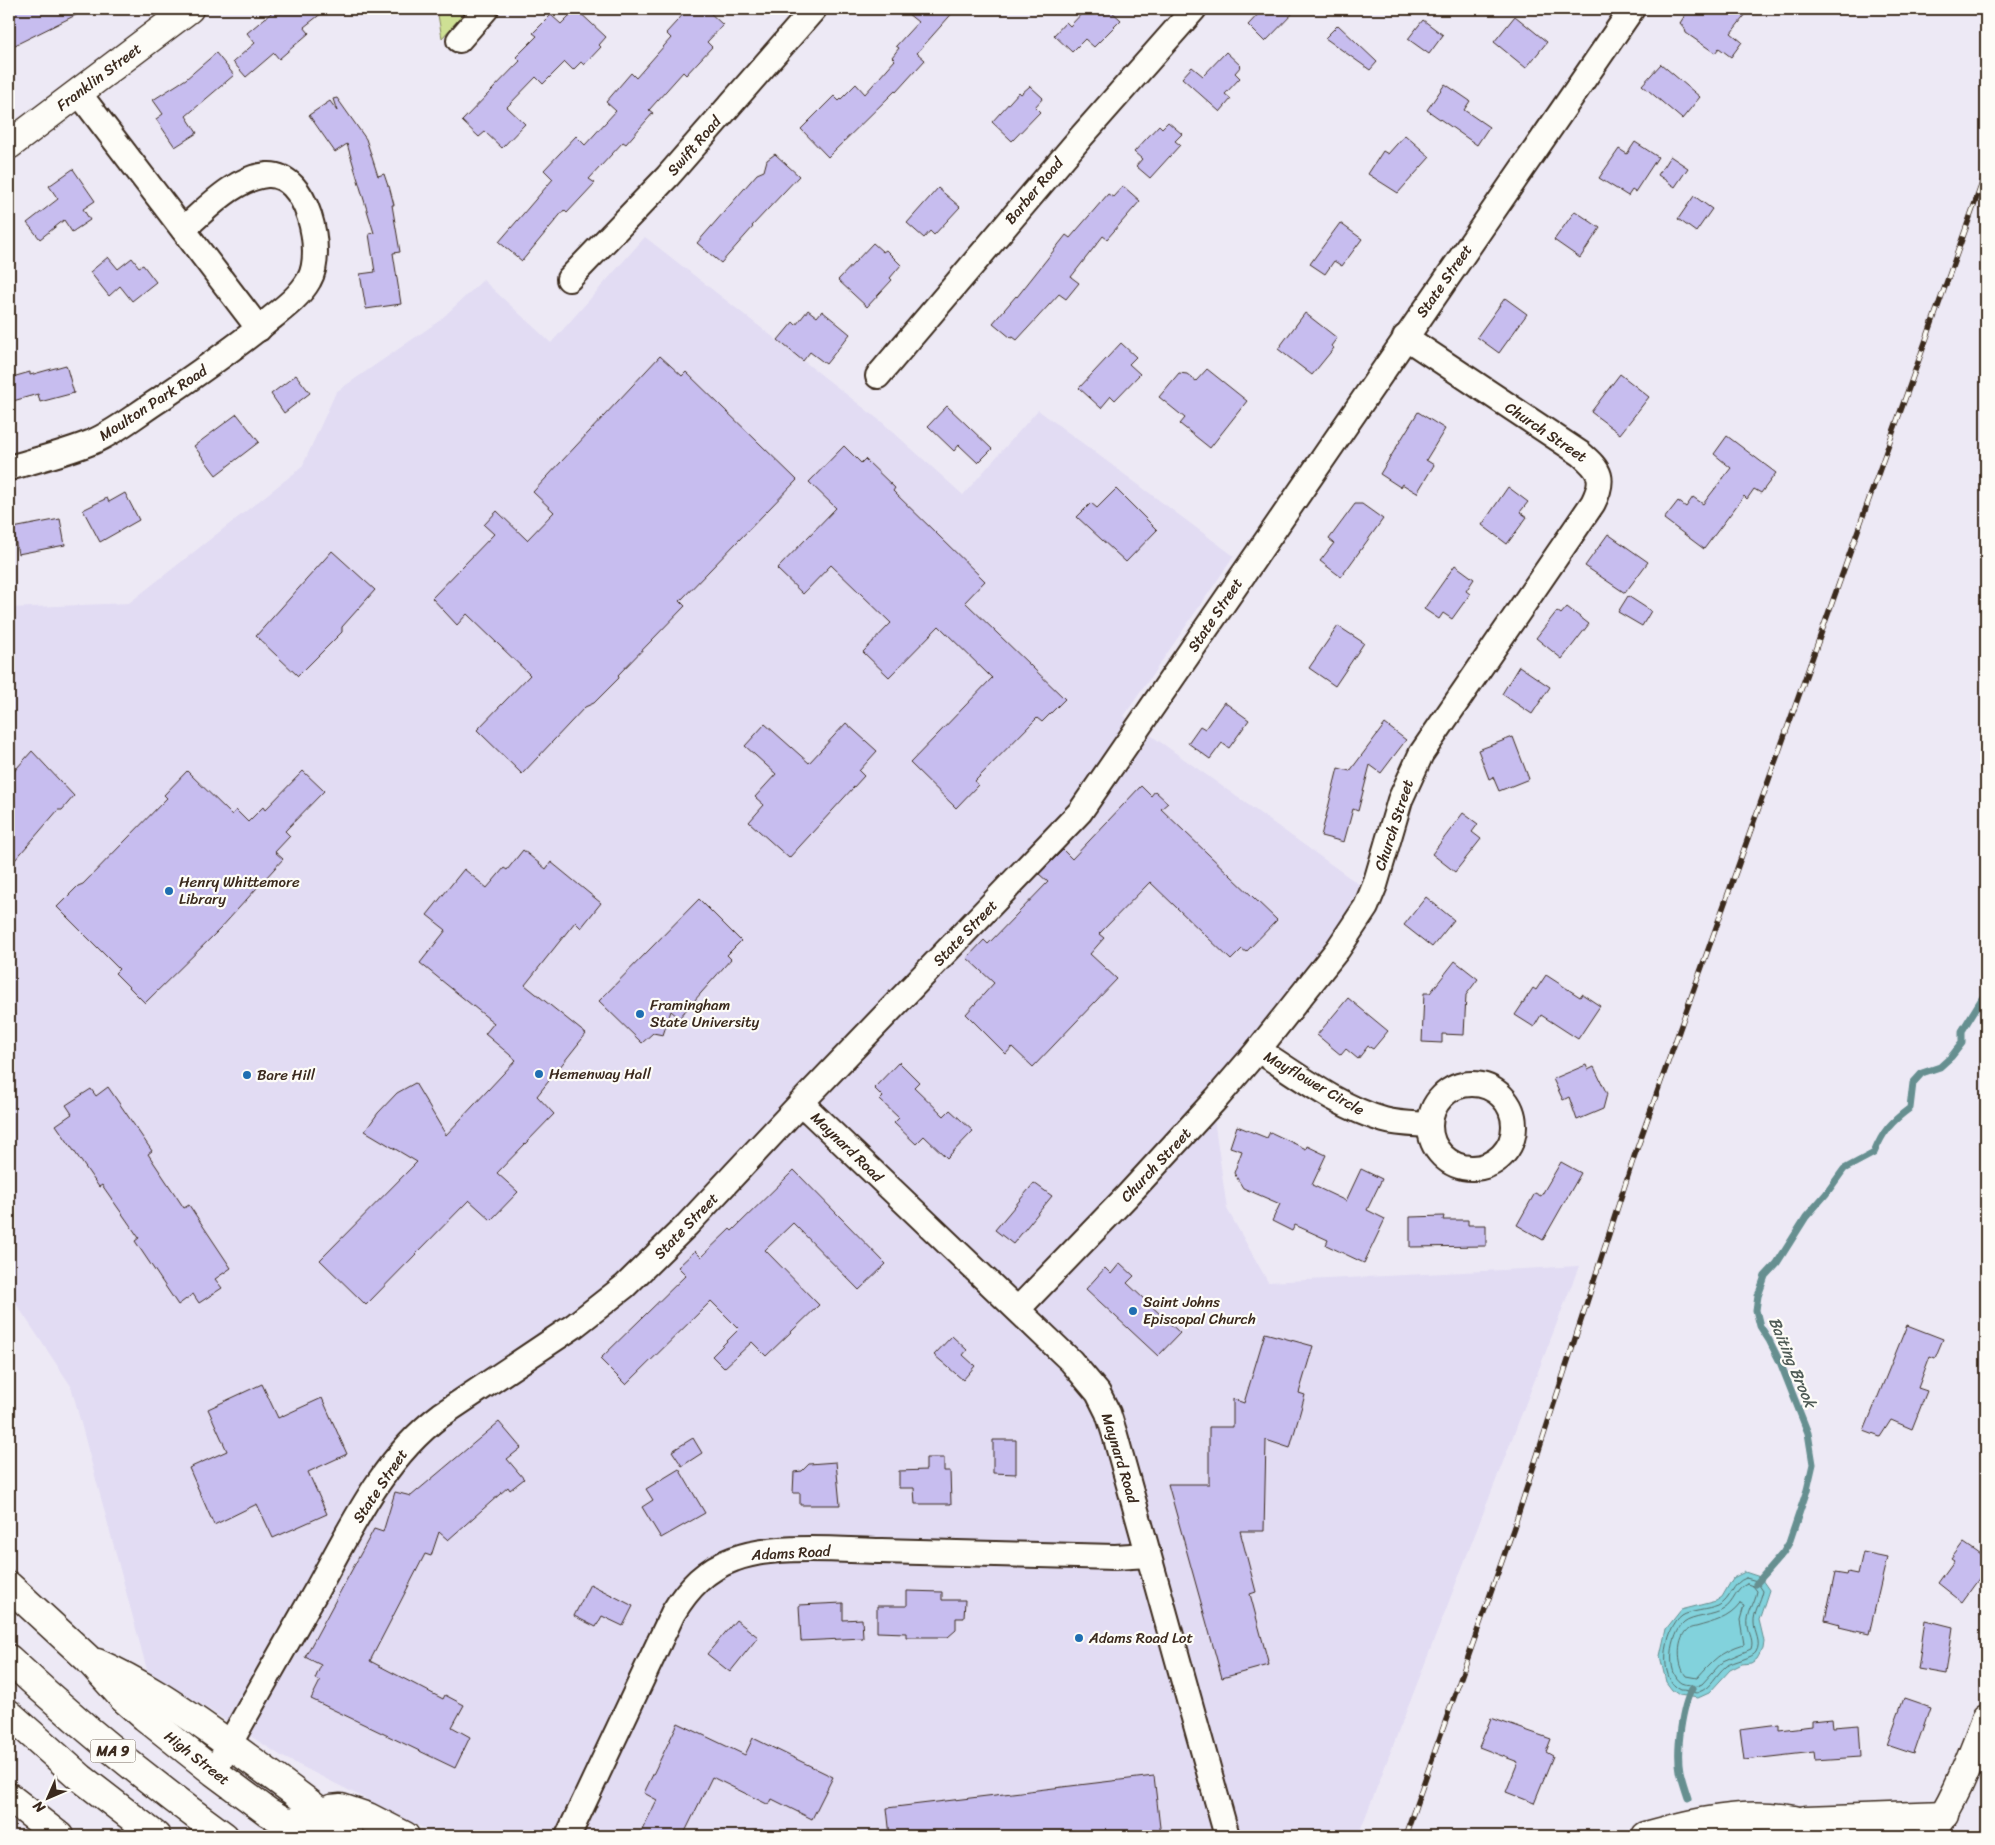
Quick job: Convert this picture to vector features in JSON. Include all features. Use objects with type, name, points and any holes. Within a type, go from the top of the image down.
[{"type":"main road","name":"Franklin Street","points":[[9,145],[188,9]]},
{"type":"main road","name":"High Street","points":[[9,1586],[87,1658],[123,1698],[176,1743],[268,1812],[284,1820],[306,1824],[322,1813],[331,1809],[341,1808],[355,1811],[405,1836]]},
{"type":"main road","name":"High Street","points":[[87,1658],[141,1684],[229,1744],[322,1813]]},
{"type":"main road","name":"MA 9","points":[[9,1659],[101,1741],[163,1792],[224,1836]]},
{"type":"main road","name":"MA 9","points":[[9,1714],[81,1778],[156,1836]]},
{"type":"main road","points":[[1646,1836],[1726,1819],[1750,1817],[1937,1826],[1959,1787],[1986,1719]]},
{"type":"main road","points":[[9,1797],[59,1836]]},
{"type":"main road","points":[[322,1813],[349,1836]]},
{"type":"main road","points":[[1795,1820],[1836,1836]]},
{"type":"street","points":[[459,40],[486,9]]},
{"type":"street","name":"Swift Road","points":[[568,278],[668,176],[814,9]]},
{"type":"street","name":"Barber Road","points":[[878,376],[1075,144],[1194,9]]},
{"type":"street","name":"State Street","points":[[214,1772],[362,1510],[392,1464],[408,1445],[424,1428],[442,1414],[574,1326],[626,1286],[687,1225],[801,1103],[1080,812],[1632,9]]},
{"type":"street","points":[[78,92],[259,329]]},
{"type":"street","name":"Moulton Park Road","points":[[9,468],[92,442],[107,434],[224,356],[291,302],[310,279],[314,266],[315,252],[310,217],[303,199],[294,187],[282,178],[270,175],[258,176],[242,182],[228,191],[183,229]]},
{"type":"street","name":"Church Street","points":[[1018,1310],[1173,1146],[1258,1050],[1338,949],[1366,907],[1375,885],[1400,800],[1421,754],[1593,503],[1600,490],[1601,477],[1594,465],[1581,454],[1405,337]]},
{"type":"street","name":"Mayflower Circle","points":[[1258,1050],[1341,1102],[1363,1112],[1385,1120],[1430,1125]]},
{"type":"street","name":"Maynard Road","points":[[801,1103],[1071,1361],[1098,1393],[1108,1413],[1115,1435],[1227,1836]]},
{"type":"street","name":"Adams Road","points":[[568,1836],[673,1613],[684,1595],[700,1578],[733,1559],[752,1553],[773,1551],[830,1550],[1116,1557],[1148,1555]]},
{"type":"shaded area","name":"Framingham State University","points":[[645,237],[883,423],[963,495],[1038,410],[1234,556],[1124,716],[1364,888],[1334,938],[1210,1091],[1227,1209],[1268,1282],[1579,1266],[1358,1836],[439,1836],[283,1757],[147,1670],[71,1386],[9,1293],[9,608],[129,603],[302,467],[336,392],[439,321],[483,280],[551,343]]},
{"type":"green space","points":[[437,9],[468,9],[442,38]]},
{"type":"water","points":[[1745,1572],[1760,1577],[1769,1590],[1759,1620],[1764,1641],[1763,1648],[1757,1659],[1730,1670],[1709,1693],[1698,1698],[1679,1695],[1666,1682],[1660,1656],[1666,1629],[1681,1610],[1716,1601],[1722,1597],[1733,1578]]},
{"type":"building","points":[[9,9],[88,9],[9,48]]},
{"type":"building","points":[[276,9],[327,9],[304,27],[309,33],[279,59],[274,53],[246,77],[233,62],[255,43],[247,33]]},
{"type":"building","points":[[576,9],[606,37],[599,45],[601,47],[584,65],[581,62],[573,70],[565,62],[543,84],[536,77],[507,107],[525,124],[502,148],[485,132],[479,137],[462,121],[520,61],[516,57],[537,36],[533,33],[551,15],[561,24]]},
{"type":"building","points":[[688,9],[706,9],[723,25],[707,42],[712,47],[686,75],[683,72],[649,110],[653,113],[626,144],[623,142],[589,179],[595,183],[567,213],[564,210],[522,261],[499,242],[553,179],[544,170],[576,136],[585,145],[616,111],[606,102],[631,73],[636,78],[671,38],[666,33]]},
{"type":"building","points":[[902,9],[956,9],[917,53],[925,60],[896,92],[828,157],[801,129],[834,96],[839,101],[856,84],[865,94],[895,60],[892,57],[899,48],[896,46],[918,22]]},
{"type":"building","points":[[1086,9],[1109,9],[1121,20],[1094,47],[1085,39],[1072,52],[1054,35],[1066,22],[1070,26]]},
{"type":"building","points":[[1263,9],[1297,9],[1265,42],[1248,25]]},
{"type":"building","points":[[1689,9],[1750,9],[1731,33],[1742,42],[1731,57],[1719,48],[1715,53],[1686,33],[1680,23]]},
{"type":"building","points":[[1515,16],[1547,42],[1526,68],[1494,42]]},
{"type":"building","points":[[1423,20],[1443,35],[1429,54],[1408,39]]},
{"type":"building","points":[[1338,25],[1377,62],[1370,70],[1325,38]]},
{"type":"building","points":[[1226,52],[1241,66],[1235,73],[1240,78],[1225,94],[1231,99],[1220,112],[1182,78],[1192,67],[1203,76]]},
{"type":"building","points":[[216,53],[234,75],[186,116],[197,133],[175,147],[156,119],[163,114],[153,100],[186,79]]},
{"type":"building","points":[[1661,64],[1700,97],[1682,119],[1642,85]]},
{"type":"building","points":[[1445,84],[1470,101],[1464,110],[1489,127],[1477,145],[1427,110]]},
{"type":"building","points":[[1030,86],[1043,98],[1035,107],[1040,112],[1012,141],[992,122],[1019,92],[1021,94]]},
{"type":"building","points":[[337,98],[366,139],[378,176],[384,174],[389,186],[394,205],[392,205],[400,252],[393,253],[401,304],[366,309],[360,274],[375,272],[369,234],[374,233],[347,144],[335,152],[309,115],[330,101],[337,111],[333,99]]},
{"type":"building","points":[[1168,122],[1182,134],[1175,141],[1180,145],[1150,178],[1136,166],[1142,159],[1134,152],[1159,125],[1162,128]]},
{"type":"building","points":[[1405,135],[1430,157],[1398,193],[1368,174],[1383,151],[1388,154]]},
{"type":"building","points":[[1635,142],[1658,157],[1635,192],[1632,190],[1628,196],[1599,178],[1619,149],[1627,154]]},
{"type":"building","points":[[775,154],[799,176],[752,226],[721,263],[697,243],[757,174],[764,171],[767,160]]},
{"type":"building","points":[[1670,156],[1688,168],[1675,187],[1658,175]]},
{"type":"building","points":[[73,169],[95,201],[83,209],[90,220],[72,232],[64,220],[40,239],[27,223],[58,199],[49,186]]},
{"type":"building","points":[[1123,186],[1140,201],[1107,239],[1103,236],[1071,277],[1079,283],[1066,299],[1059,294],[1017,340],[1013,337],[1011,338],[993,323],[1017,297],[1066,235],[1070,238],[1108,194],[1113,197]]},
{"type":"building","points":[[938,188],[960,207],[934,235],[930,231],[924,238],[907,223]]},
{"type":"building","points":[[1694,196],[1712,209],[1696,232],[1678,219]]},
{"type":"building","points":[[1575,211],[1600,228],[1580,258],[1554,240]]},
{"type":"building","points":[[1340,223],[1362,239],[1342,266],[1334,261],[1325,274],[1310,264]]},
{"type":"building","points":[[873,243],[883,252],[886,250],[901,265],[890,278],[892,280],[867,307],[838,280]]},
{"type":"building","points":[[108,257],[118,269],[132,258],[139,267],[143,265],[156,282],[132,301],[120,286],[109,296],[90,272]]},
{"type":"building","points":[[1505,298],[1527,314],[1499,353],[1477,337]]},
{"type":"building","points":[[808,310],[817,317],[822,311],[850,334],[826,364],[810,352],[803,361],[778,340],[793,322],[796,325]]},
{"type":"building","points":[[1305,313],[1337,338],[1331,346],[1334,348],[1312,375],[1278,349]]},
{"type":"building","points":[[1121,343],[1136,357],[1129,364],[1140,374],[1115,400],[1111,396],[1101,408],[1079,388]]},
{"type":"building","points":[[660,356],[682,376],[686,372],[797,480],[680,601],[685,606],[618,675],[619,678],[594,703],[585,707],[522,774],[477,730],[530,675],[467,614],[457,625],[432,598],[494,534],[484,525],[497,511],[527,540],[554,512],[533,492]]},
{"type":"building","points":[[66,365],[74,393],[40,402],[38,394],[13,401],[9,378],[30,372],[30,375]]},
{"type":"building","points":[[1207,369],[1247,401],[1210,448],[1180,424],[1185,418],[1159,397],[1179,373],[1187,374],[1196,381]]},
{"type":"building","points":[[1620,374],[1649,397],[1620,434],[1591,412]]},
{"type":"building","points":[[296,375],[310,393],[284,413],[271,394]]},
{"type":"building","points":[[947,406],[992,449],[978,463],[959,445],[954,451],[928,426]]},
{"type":"building","points":[[1418,412],[1445,429],[1426,460],[1434,465],[1417,493],[1402,484],[1400,487],[1380,474]]},
{"type":"building","points":[[237,414],[259,442],[216,475],[194,446]]},
{"type":"building","points":[[1727,436],[1776,473],[1761,493],[1754,489],[1747,499],[1744,496],[1704,549],[1664,519],[1678,501],[1686,507],[1693,497],[1703,504],[1731,468],[1714,454]]},
{"type":"building","points":[[844,446],[861,463],[865,459],[895,488],[893,491],[985,581],[965,602],[1065,699],[1042,722],[1037,718],[975,781],[978,785],[956,808],[910,763],[992,678],[939,626],[889,677],[863,652],[891,623],[831,565],[803,594],[777,569],[836,508],[809,482]]},
{"type":"building","points":[[1508,487],[1528,502],[1520,512],[1527,517],[1507,544],[1482,525]]},
{"type":"building","points":[[1116,489],[1157,530],[1126,562],[1077,517],[1091,503],[1097,508]]},
{"type":"building","points":[[125,493],[139,520],[100,542],[83,510],[107,498],[109,502]]},
{"type":"building","points":[[1355,504],[1362,504],[1383,519],[1341,577],[1320,561],[1334,543],[1329,539]]},
{"type":"building","points":[[60,519],[65,545],[18,554],[13,528]]},
{"type":"building","points":[[1608,534],[1648,562],[1625,593],[1585,566]]},
{"type":"building","points":[[332,551],[375,590],[342,627],[342,632],[298,676],[256,636]]},
{"type":"building","points":[[1455,565],[1474,579],[1466,591],[1470,594],[1452,619],[1443,613],[1439,619],[1424,609]]},
{"type":"building","points":[[1628,596],[1651,611],[1642,626],[1618,612]]},
{"type":"building","points":[[1567,607],[1589,624],[1562,659],[1536,638],[1557,611],[1561,614]]},
{"type":"building","points":[[1338,626],[1364,643],[1335,686],[1309,668]]},
{"type":"building","points":[[1519,666],[1550,687],[1532,714],[1502,694]]},
{"type":"building","points":[[1224,702],[1249,720],[1229,748],[1222,743],[1210,759],[1188,743],[1200,726],[1205,729]]},
{"type":"building","points":[[846,723],[877,751],[859,771],[864,776],[789,858],[749,822],[764,805],[755,797],[776,774],[745,746],[765,724],[809,763]]},
{"type":"building","points":[[1385,724],[1406,740],[1381,773],[1370,765],[1358,811],[1353,809],[1344,842],[1321,836],[1338,768],[1350,771]]},
{"type":"building","points":[[1513,737],[1529,779],[1499,791],[1493,777],[1489,779],[1478,750]]},
{"type":"building","points":[[32,751],[74,796],[62,810],[58,810],[9,867],[9,777]]},
{"type":"building","points":[[187,771],[232,815],[236,810],[248,822],[263,807],[265,810],[303,771],[324,791],[285,831],[290,836],[275,852],[283,859],[220,929],[145,1003],[115,973],[119,969],[57,907],[78,886],[83,884],[167,798],[164,795]]},
{"type":"building","points":[[1141,786],[1151,796],[1155,791],[1168,803],[1161,809],[1277,920],[1246,952],[1242,949],[1231,960],[1150,882],[1099,934],[1104,938],[1090,954],[1117,979],[1033,1067],[1012,1047],[1006,1054],[966,1014],[994,983],[967,958],[984,940],[988,944],[1048,882],[1039,874],[1063,850],[1072,859]]},
{"type":"building","points":[[1463,813],[1478,824],[1472,832],[1481,839],[1455,872],[1432,854]]},
{"type":"building","name":"Hemenway Hall","points":[[523,850],[546,869],[551,862],[601,903],[581,928],[575,922],[525,985],[586,1034],[537,1096],[554,1114],[497,1173],[518,1192],[491,1220],[469,1200],[366,1305],[320,1260],[417,1162],[365,1131],[378,1113],[397,1093],[415,1083],[446,1135],[516,1060],[485,1034],[494,1023],[420,963],[446,930],[427,915],[464,869],[487,888],[504,868],[507,870]]},
{"type":"building","points":[[1426,897],[1454,920],[1432,947],[1404,925]]},
{"type":"building","points":[[699,899],[741,941],[727,955],[731,959],[679,1018],[671,1011],[663,1035],[653,1033],[642,1043],[599,1001]]},
{"type":"building","points":[[1455,961],[1478,979],[1466,995],[1464,1035],[1442,1034],[1442,1043],[1422,1042],[1424,993],[1430,993]]},
{"type":"building","points":[[1546,975],[1580,997],[1582,994],[1600,1006],[1578,1039],[1541,1015],[1534,1027],[1515,1015],[1533,988],[1536,990]]},
{"type":"building","points":[[1348,998],[1388,1031],[1373,1049],[1368,1046],[1358,1059],[1346,1049],[1341,1055],[1317,1035]]},
{"type":"building","points":[[899,1062],[919,1082],[914,1087],[944,1116],[950,1110],[973,1131],[947,1158],[924,1136],[916,1144],[894,1123],[899,1118],[880,1100],[883,1097],[874,1088]]},
{"type":"building","points":[[1586,1065],[1588,1070],[1594,1067],[1607,1094],[1603,1109],[1577,1120],[1569,1097],[1563,1100],[1553,1079]]},
{"type":"building","points":[[108,1087],[152,1151],[148,1154],[184,1208],[189,1205],[231,1268],[215,1279],[222,1288],[199,1303],[193,1294],[178,1305],[135,1241],[139,1238],[102,1185],[99,1187],[56,1125],[72,1114],[66,1105],[91,1089],[96,1096]]},
{"type":"building","points":[[1237,1126],[1267,1138],[1270,1132],[1306,1149],[1307,1146],[1326,1155],[1312,1185],[1346,1201],[1361,1169],[1382,1179],[1367,1210],[1385,1219],[1364,1263],[1326,1245],[1328,1240],[1295,1225],[1292,1231],[1272,1221],[1280,1204],[1243,1188],[1234,1173],[1242,1151],[1230,1147]]},
{"type":"building","points":[[1561,1162],[1581,1173],[1543,1240],[1517,1225],[1535,1193],[1541,1196]]},
{"type":"building","points":[[794,1170],[886,1264],[859,1290],[793,1223],[765,1250],[819,1305],[766,1356],[752,1342],[724,1368],[712,1356],[739,1329],[711,1301],[626,1385],[600,1359],[686,1275],[678,1267],[695,1251],[701,1257],[730,1229],[732,1231]]},
{"type":"building","points":[[1034,1183],[1052,1196],[1013,1244],[995,1230]]},
{"type":"building","points":[[1444,1216],[1443,1220],[1468,1220],[1468,1225],[1486,1225],[1486,1246],[1410,1247],[1410,1217]]},
{"type":"building","name":"Saint Johns Episcopal Church","points":[[1120,1263],[1134,1276],[1127,1283],[1180,1333],[1158,1356],[1086,1289],[1105,1268],[1111,1274]]},
{"type":"building","points":[[1907,1325],[1943,1339],[1935,1358],[1930,1356],[1918,1388],[1927,1391],[1912,1429],[1891,1420],[1880,1437],[1864,1431]]},
{"type":"building","points":[[1265,1333],[1313,1346],[1299,1393],[1305,1395],[1290,1448],[1266,1440],[1264,1531],[1240,1531],[1256,1592],[1250,1594],[1269,1665],[1222,1678],[1168,1484],[1209,1484],[1209,1427],[1233,1427],[1233,1399],[1244,1403]]},
{"type":"building","points":[[952,1336],[967,1350],[963,1355],[975,1366],[963,1380],[934,1355]]},
{"type":"building","points":[[262,1384],[278,1418],[322,1398],[347,1454],[308,1472],[327,1514],[273,1538],[257,1504],[214,1525],[189,1468],[227,1451],[208,1409]]},
{"type":"building","points":[[499,1422],[521,1448],[507,1459],[524,1479],[510,1490],[508,1487],[448,1540],[439,1532],[431,1556],[425,1554],[370,1661],[443,1699],[445,1695],[464,1705],[452,1727],[470,1737],[455,1768],[311,1699],[320,1681],[315,1679],[321,1665],[305,1657],[374,1529],[383,1532],[395,1492],[411,1496]]},
{"type":"building","points":[[693,1438],[702,1453],[682,1466],[672,1451]]},
{"type":"building","points":[[993,1440],[1016,1440],[1016,1474],[993,1473]]},
{"type":"building","points":[[926,1458],[944,1458],[944,1471],[950,1471],[951,1504],[915,1504],[914,1488],[899,1488],[899,1471],[926,1470]]},
{"type":"building","points":[[836,1462],[840,1505],[800,1505],[800,1493],[793,1493],[794,1472],[802,1471],[809,1464]]},
{"type":"building","points":[[679,1469],[705,1513],[661,1538],[642,1507],[653,1500],[646,1489]]},
{"type":"building","points":[[1963,1543],[1986,1559],[1986,1569],[1962,1602],[1938,1583],[1954,1561],[1951,1559]]},
{"type":"building","points":[[1863,1552],[1887,1557],[1869,1634],[1839,1627],[1840,1624],[1825,1620],[1835,1573],[1847,1575],[1848,1572],[1858,1574]]},
{"type":"building","points":[[590,1584],[633,1606],[623,1626],[602,1616],[596,1627],[574,1616]]},
{"type":"building","points":[[907,1591],[942,1592],[942,1600],[965,1600],[964,1618],[956,1618],[956,1630],[948,1637],[906,1637],[906,1633],[877,1632],[877,1606],[907,1606]]},
{"type":"building","points":[[843,1603],[843,1620],[862,1619],[863,1638],[801,1641],[799,1605]]},
{"type":"building","points":[[736,1620],[758,1637],[730,1672],[707,1654]]},
{"type":"building","points":[[1925,1620],[1953,1627],[1946,1674],[1918,1669]]},
{"type":"building","points":[[1904,1698],[1930,1707],[1914,1754],[1887,1745]]},
{"type":"building","points":[[1491,1718],[1551,1739],[1546,1752],[1553,1756],[1534,1803],[1506,1792],[1518,1762],[1479,1747]]},
{"type":"building","points":[[1832,1719],[1833,1727],[1859,1725],[1861,1757],[1815,1760],[1814,1752],[1744,1760],[1740,1729],[1779,1724],[1779,1730],[1812,1726],[1812,1721]]},
{"type":"building","points":[[678,1723],[745,1755],[753,1738],[833,1777],[812,1819],[772,1799],[769,1805],[712,1777],[683,1836],[639,1836],[657,1800],[644,1793]]},
{"type":"building","points":[[1154,1776],[1161,1836],[890,1836],[887,1808]]},
{"type":"waterway","name":"Baiting Brook","points":[[1756,1584],[1783,1553],[1789,1543],[1807,1490],[1813,1464],[1808,1433],[1780,1362],[1760,1326],[1756,1310],[1758,1296],[1765,1276],[1777,1263],[1806,1217],[1844,1169],[1874,1153],[1888,1128],[1910,1108],[1913,1083],[1922,1073],[1940,1067],[1962,1043],[1962,1031],[1986,992]]},
{"type":"waterway","name":"Baiting Brook","points":[[1688,1798],[1680,1771],[1679,1752],[1685,1706],[1692,1689]]},
{"type":"railway","points":[[1405,1836],[1514,1527],[1634,1157],[1986,172]]},
{"type":"place","name":"Henry Whittemore Library","points":[[169,891]]},
{"type":"place","name":"Framingham State University","points":[[640,1014]]},
{"type":"place","name":"Hemenway Hall","points":[[539,1074]]},
{"type":"place","name":"Bare Hill","points":[[247,1075]]},
{"type":"place","name":"Saint Johns Episcopal Church","points":[[1133,1311]]},
{"type":"place","name":"Adams Road Lot","points":[[1079,1638]]}]
